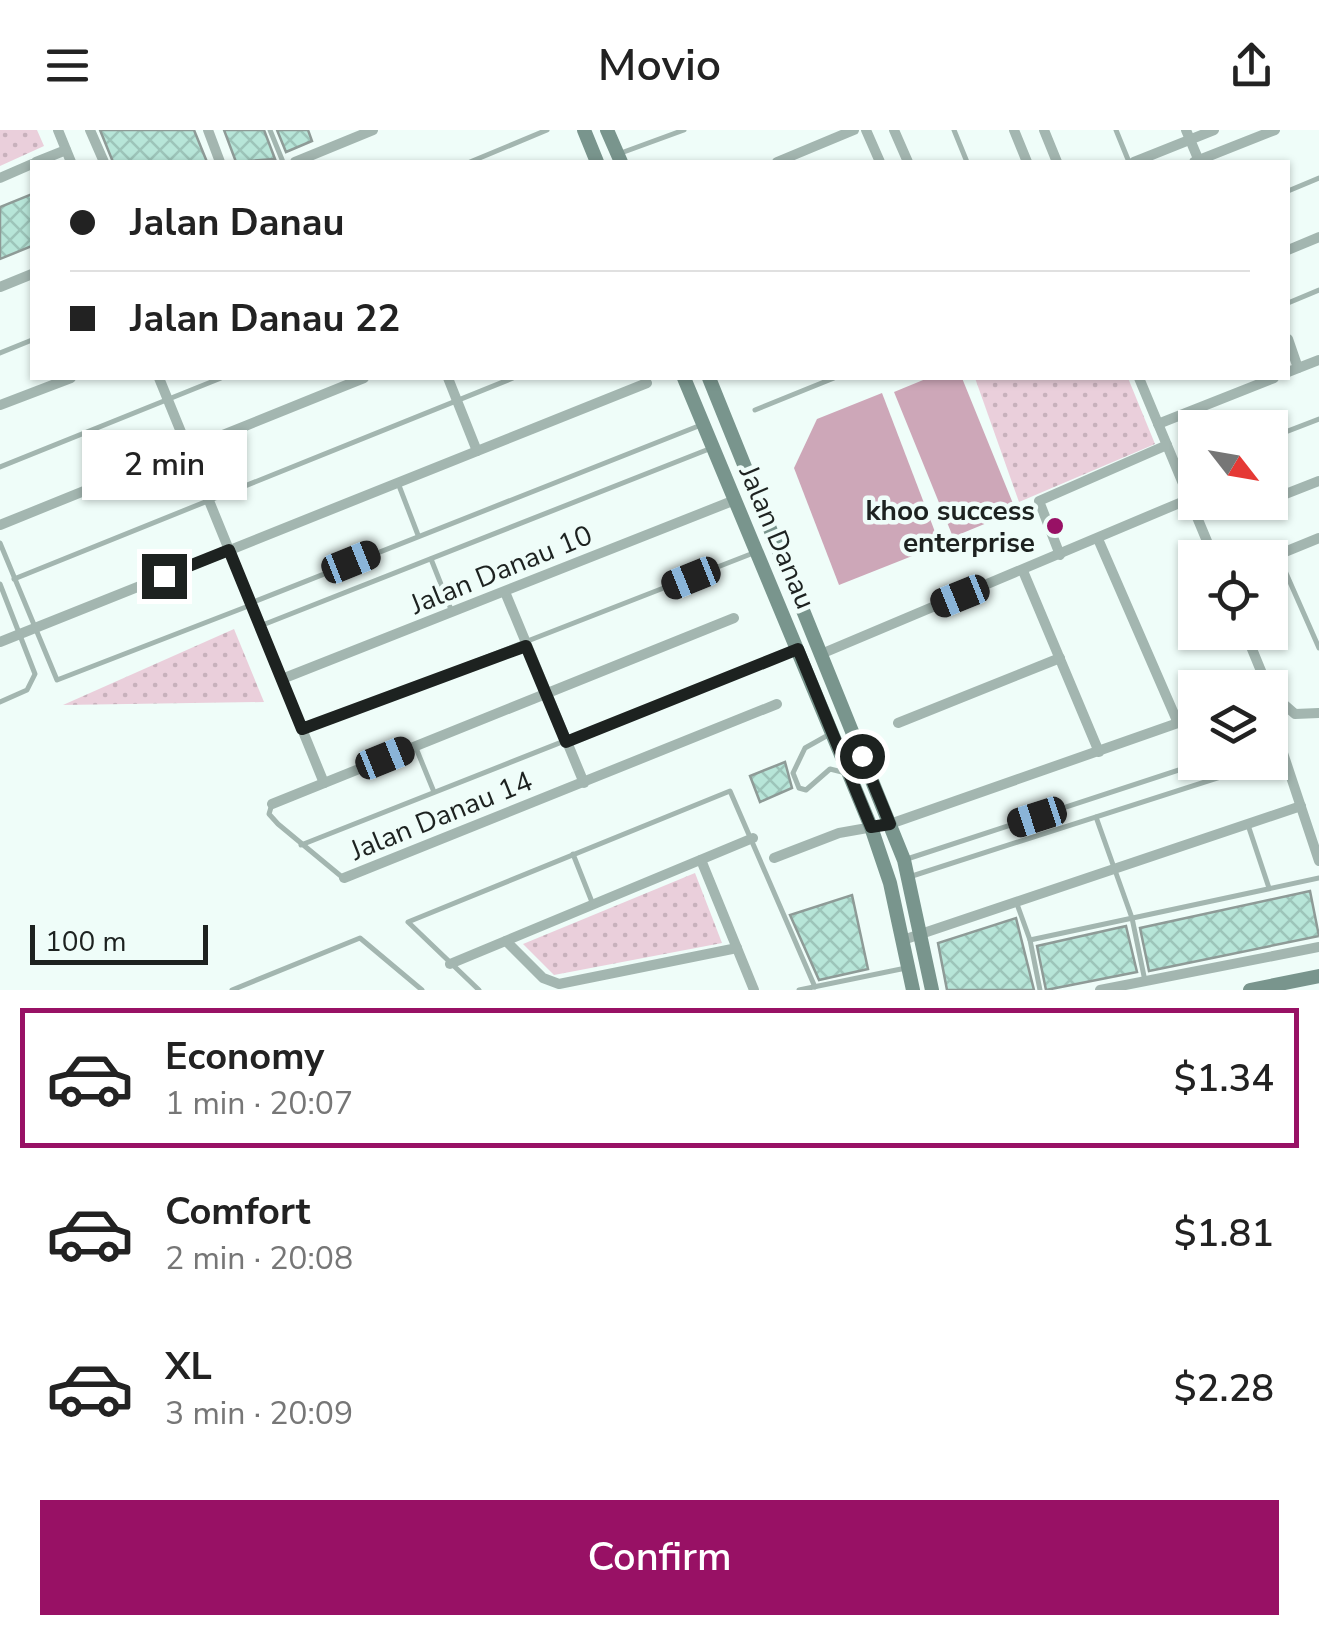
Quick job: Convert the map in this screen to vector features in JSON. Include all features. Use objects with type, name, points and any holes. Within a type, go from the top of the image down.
[{"type":"street","points":[[58,130],[70,160]]},
{"type":"street","points":[[90,130],[103,160]]},
{"type":"street","points":[[208,130],[219,160]]},
{"type":"street","points":[[584,130],[596,160]]},
{"type":"street","points":[[608,130],[619,158]]},
{"type":"street","points":[[782,160],[854,130]]},
{"type":"street","points":[[866,130],[879,160]]},
{"type":"street","points":[[894,130],[907,160]]},
{"type":"street","points":[[1014,130],[1026,160]]},
{"type":"street","points":[[1044,130],[1056,160]]},
{"type":"street","points":[[1136,160],[1188,135],[1214,130]]},
{"type":"street","points":[[1201,160],[1275,130]]},
{"type":"street","points":[[299,160],[370,131]]},
{"type":"street","points":[[1188,135],[1195,160]]},
{"type":"street","points":[[41,160],[66,150]]},
{"type":"street","points":[[0,178],[30,165]]},
{"type":"street","points":[[1290,249],[1319,238]]},
{"type":"street","points":[[0,288],[30,275]]},
{"type":"street","points":[[1293,370],[1319,360]]},
{"type":"street","points":[[0,406],[66,380]]},
{"type":"street","points":[[160,380],[324,782]]},
{"type":"street","points":[[223,435],[359,380]]},
{"type":"street","points":[[449,380],[478,451]]},
{"type":"street","name":"Jalan Danau","points":[[685,380],[871,827],[914,990]]},
{"type":"street","name":"Jalan Danau","points":[[709,380],[904,860],[932,990]]},
{"type":"street","points":[[1140,380],[1178,472]]},
{"type":"street","points":[[1158,424],[1269,380]]},
{"type":"street","points":[[0,642],[647,383]]},
{"type":"street","points":[[1060,556],[1039,501],[1167,446]]},
{"type":"street","points":[[0,526],[188,449]]},
{"type":"street","points":[[1288,493],[1319,480]]},
{"type":"street","name":"Jalan Danau 10","points":[[282,679],[735,500]]},
{"type":"street","points":[[821,654],[1178,504]]},
{"type":"street","points":[[1288,550],[1319,538]]},
{"type":"street","points":[[774,858],[890,824],[1178,724],[1098,539]]},
{"type":"street","points":[[1024,571],[1099,752]]},
{"type":"street","points":[[504,592],[584,782]]},
{"type":"street","points":[[272,804],[734,618]]},
{"type":"street","points":[[898,723],[1060,658]]},
{"type":"street","name":"Jalan Danau 14","points":[[344,878],[778,704]]},
{"type":"street","points":[[1288,708],[1295,714],[1319,712]]},
{"type":"street","points":[[1288,766],[1319,861]]},
{"type":"street","points":[[902,940],[1301,806]]},
{"type":"street","points":[[450,964],[753,838]]},
{"type":"street","points":[[701,860],[754,990]]},
{"type":"street","points":[[506,941],[543,978],[559,984],[737,948]]},
{"type":"street","points":[[1100,990],[1319,948]]},
{"type":"street","points":[[1250,990],[1319,976]]},
{"type":"lane","points":[[270,130],[282,160]]},
{"type":"lane","points":[[475,160],[547,130]]},
{"type":"lane","points":[[619,158],[684,130]]},
{"type":"lane","points":[[954,130],[966,160]]},
{"type":"lane","points":[[1116,130],[1131,160]]},
{"type":"lane","points":[[1290,190],[1319,178]]},
{"type":"lane","points":[[1290,302],[1319,290]]},
{"type":"lane","points":[[0,353],[30,341]]},
{"type":"lane","points":[[0,467],[216,380]]},
{"type":"lane","points":[[14,579],[509,380]]},
{"type":"lane","points":[[755,410],[829,380]]},
{"type":"lane","points":[[1288,431],[1319,418]]},
{"type":"lane","points":[[0,544],[54,679],[60,680],[704,424]]},
{"type":"lane","points":[[260,626],[714,447]]},
{"type":"lane","points":[[398,483],[418,535]]},
{"type":"lane","points":[[302,729],[526,646],[757,552]]},
{"type":"lane","points":[[431,559],[452,614]]},
{"type":"lane","points":[[0,584],[35,676],[22,693],[0,702]]},
{"type":"lane","points":[[1288,585],[1319,648]]},
{"type":"lane","points":[[300,845],[798,649]]},
{"type":"lane","points":[[832,734],[820,736],[805,748],[793,773],[800,788],[806,790],[830,769],[849,773]]},
{"type":"lane","points":[[415,746],[434,792]]},
{"type":"lane","points":[[904,860],[1178,770]]},
{"type":"lane","points":[[909,877],[1212,780]]},
{"type":"lane","points":[[479,990],[408,927],[408,922],[730,790],[815,987]]},
{"type":"lane","points":[[272,804],[269,814],[300,845],[344,878]]},
{"type":"lane","points":[[1096,817],[1132,918],[1145,981]]},
{"type":"lane","points":[[1248,824],[1269,888]]},
{"type":"lane","points":[[573,854],[593,905]]},
{"type":"lane","points":[[1030,940],[1319,878]]},
{"type":"lane","points":[[1017,904],[1030,940],[1040,990]]},
{"type":"lane","points":[[232,990],[360,938],[422,990]]},
{"type":"lane","points":[[798,990],[908,967]]},
{"type":"shaded area","points":[[0,130],[37,130],[44,146],[0,166]]},
{"type":"shaded area","points":[[923,380],[963,380],[1016,511],[953,537],[894,392]]},
{"type":"shaded area","points":[[976,380],[1129,380],[1155,444],[1019,502]]},
{"type":"shaded area","points":[[882,393],[940,545],[839,585],[794,468],[817,419]]},
{"type":"shaded area","points":[[234,629],[264,702],[63,705]]},
{"type":"shaded area","points":[[695,873],[722,943],[554,975],[523,944]]},
{"type":"building","points":[[100,130],[194,130],[206,160],[112,160]]},
{"type":"building","points":[[224,130],[264,130],[275,159],[235,160]]},
{"type":"building","points":[[277,130],[308,130],[312,141],[286,152]]},
{"type":"building","points":[[30,195],[30,247],[0,259],[0,207]]},
{"type":"building","points":[[785,762],[792,788],[760,802],[750,776]]},
{"type":"building","points":[[1310,891],[1319,936],[1149,971],[1140,928]]},
{"type":"building","points":[[852,895],[868,969],[819,980],[790,915]]},
{"type":"building","points":[[1016,918],[1034,990],[947,990],[938,943]]},
{"type":"building","points":[[1126,926],[1137,972],[1046,990],[1037,946]]},
{"type":"place","name":"khoo success enterprise","points":[[1055,526]]},
{"type":"route","points":[[164,576],[229,550],[302,729],[526,646],[566,742],[798,649],[871,827],[890,824],[862,756]]}]
